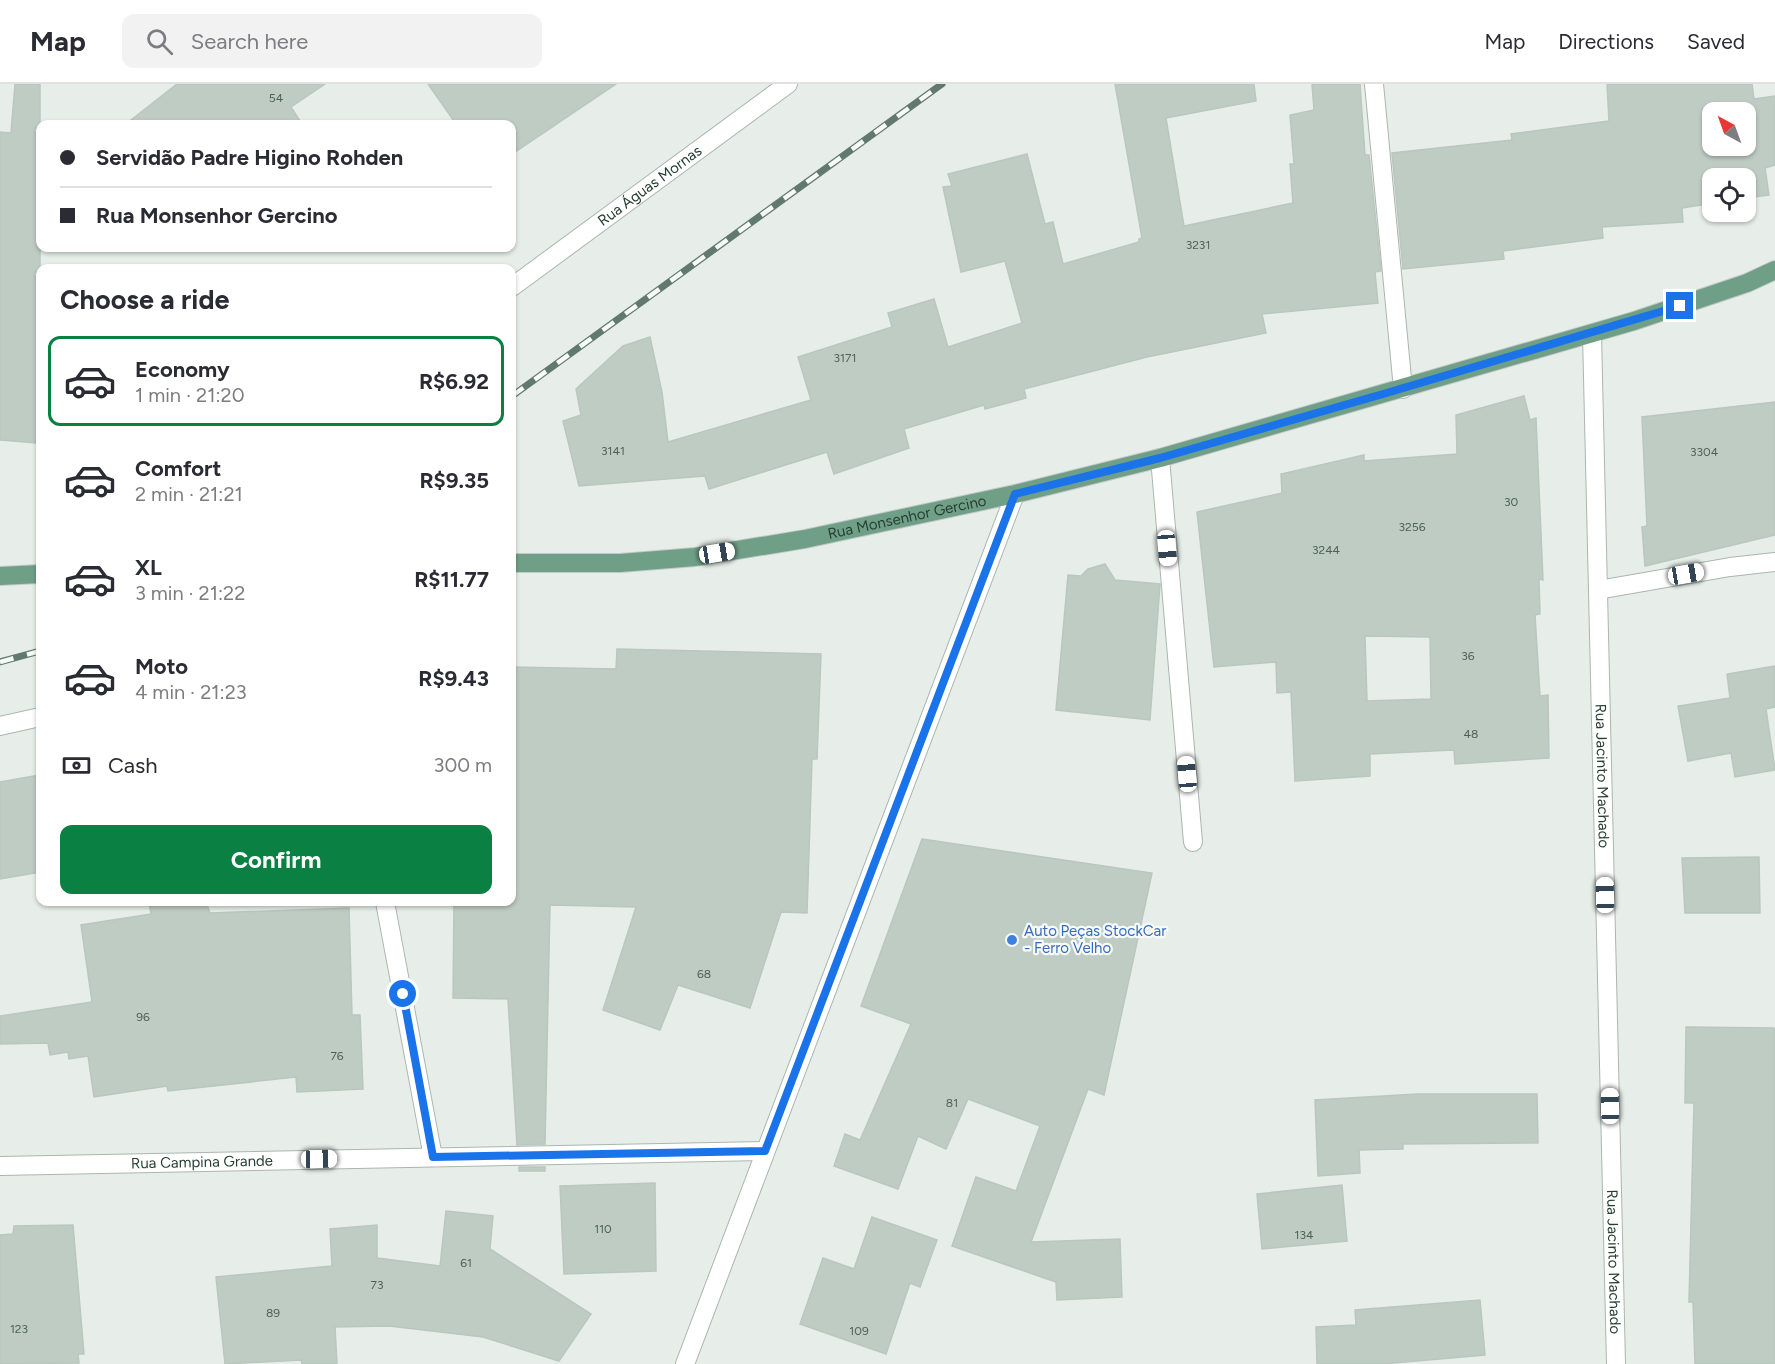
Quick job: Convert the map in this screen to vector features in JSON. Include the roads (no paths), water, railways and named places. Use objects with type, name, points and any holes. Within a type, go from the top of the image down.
[{"type":"main road","name":"Rua Monsenhor Gercino","points":[[516,563],[620,563],[695,557],[805,539],[1015,494],[1160,458],[1592,334],[1747,283],[1775,270]]},
{"type":"main road","points":[[0,576],[36,574]]},
{"type":"street","name":"Rua Águas Mornas","points":[[516,284],[788,84]]},
{"type":"street","points":[[1374,84],[1403,388]]},
{"type":"street","name":"Rua Jacinto Machado","points":[[1592,334],[1616,1364]]},
{"type":"street","points":[[1160,458],[1193,842]]},
{"type":"street","points":[[685,1364],[1015,494]]},
{"type":"street","points":[[1598,590],[1730,567],[1775,562]]},
{"type":"street","points":[[0,726],[36,718]]},
{"type":"street","points":[[386,906],[433,1157]]},
{"type":"street","name":"Rua Campina Grande","points":[[0,1166],[765,1151]]},
{"type":"railway","points":[[516,393],[942,84]]},
{"type":"railway","points":[[0,662],[36,652]]},
{"type":"place","name":"Auto Peças StockCar - Ferro Velho","points":[[1012,940]]}]
